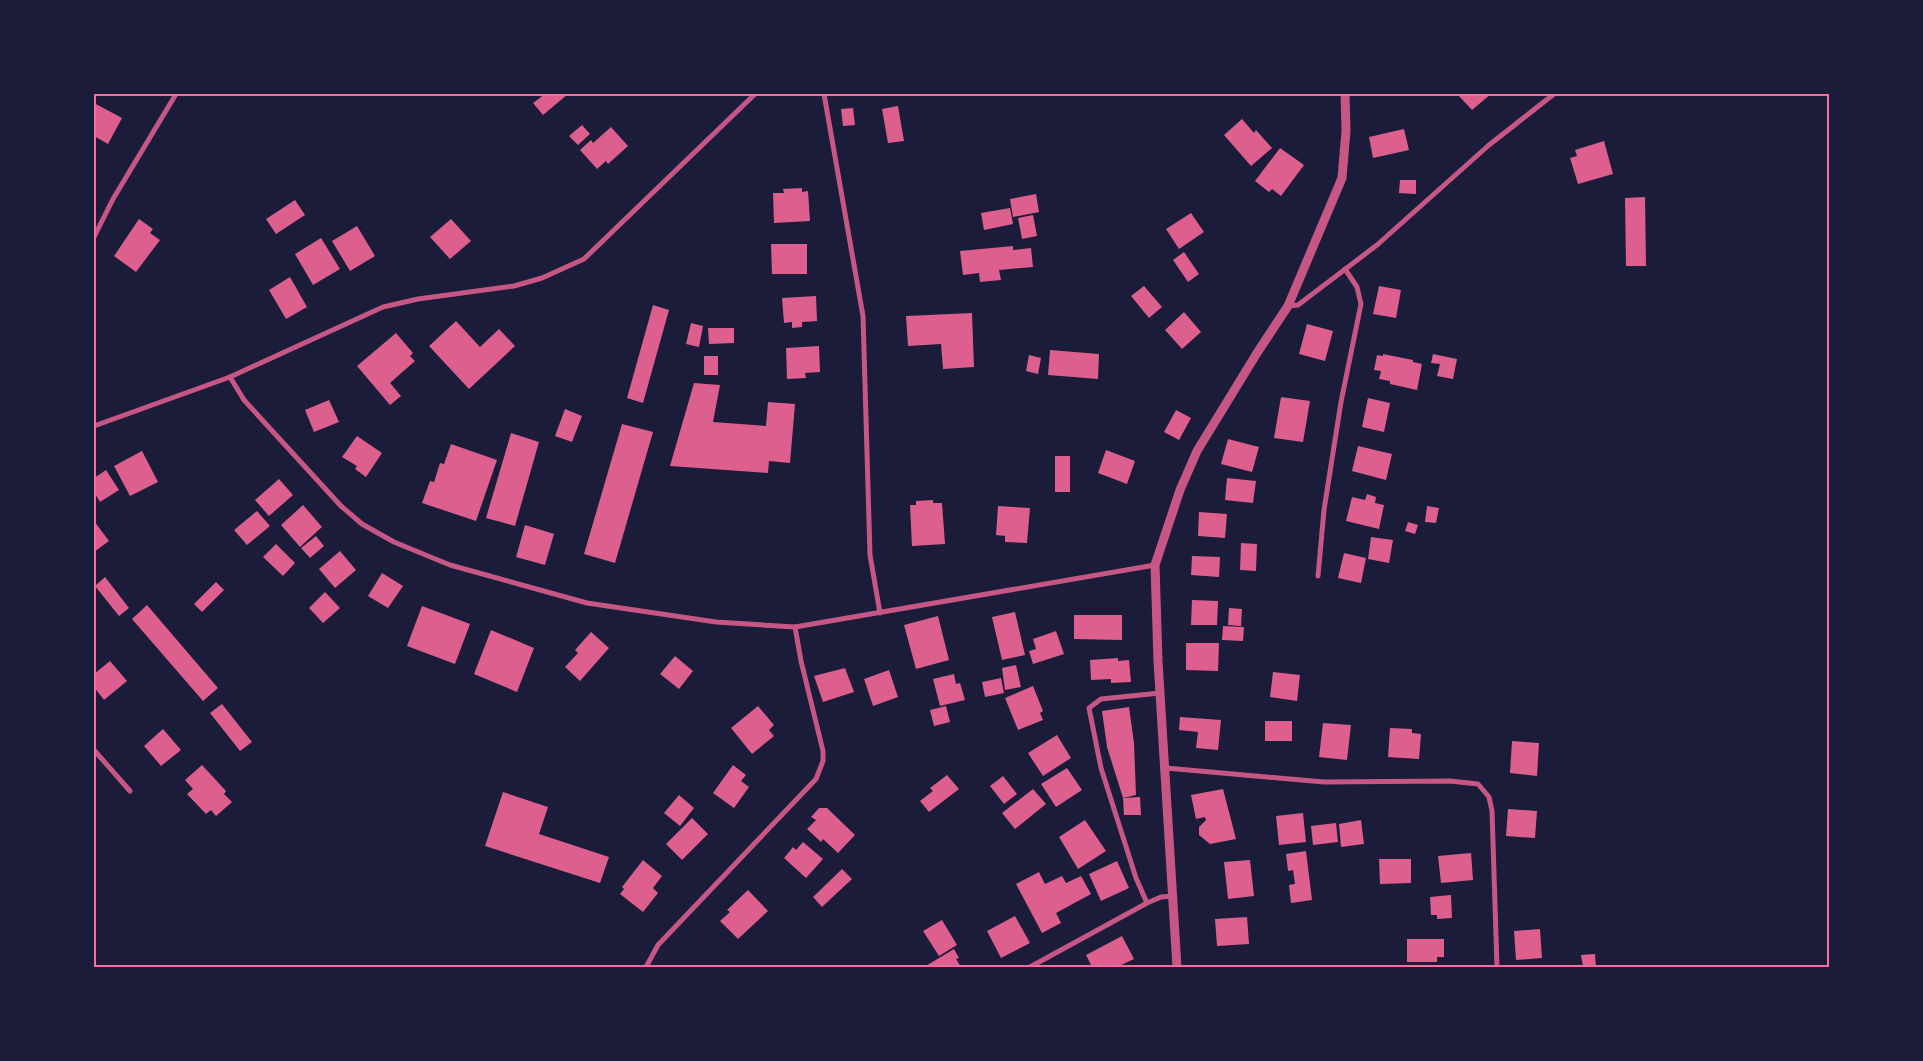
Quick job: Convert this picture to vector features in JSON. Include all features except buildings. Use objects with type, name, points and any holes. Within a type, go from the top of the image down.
[{"type":"street","points":[[94,237],[113,200],[176,94]]},
{"type":"street","points":[[94,426],[230,377],[383,307],[418,299],[514,286],[542,278],[584,259],[755,94]]},
{"type":"street","points":[[824,94],[863,316],[870,555],[880,613]]},
{"type":"street","points":[[1177,967],[1160,694],[1155,565],[1180,490],[1197,451],[1256,353],[1288,306],[1342,178],[1346,131],[1345,94]]},
{"type":"street","points":[[1288,306],[1298,305],[1377,245],[1489,145],[1554,94]]},
{"type":"street","points":[[1318,576],[1324,510],[1341,402],[1361,304],[1357,286],[1345,269]]},
{"type":"street","points":[[230,377],[244,400],[341,506],[362,524],[394,542],[450,565],[587,603],[716,622],[795,627],[1155,565]]},
{"type":"street","points":[[646,967],[658,945],[816,779],[821,770],[823,751],[801,661],[795,627]]},
{"type":"street","points":[[1147,903],[1136,878],[1101,768],[1089,708],[1101,699],[1160,694]]},
{"type":"street","points":[[94,750],[130,791]]},
{"type":"street","points":[[1166,768],[1324,782],[1450,781],[1478,784],[1489,797],[1492,811],[1497,967]]},
{"type":"street","points":[[1030,967],[1147,903],[1161,897],[1173,896]]}]
